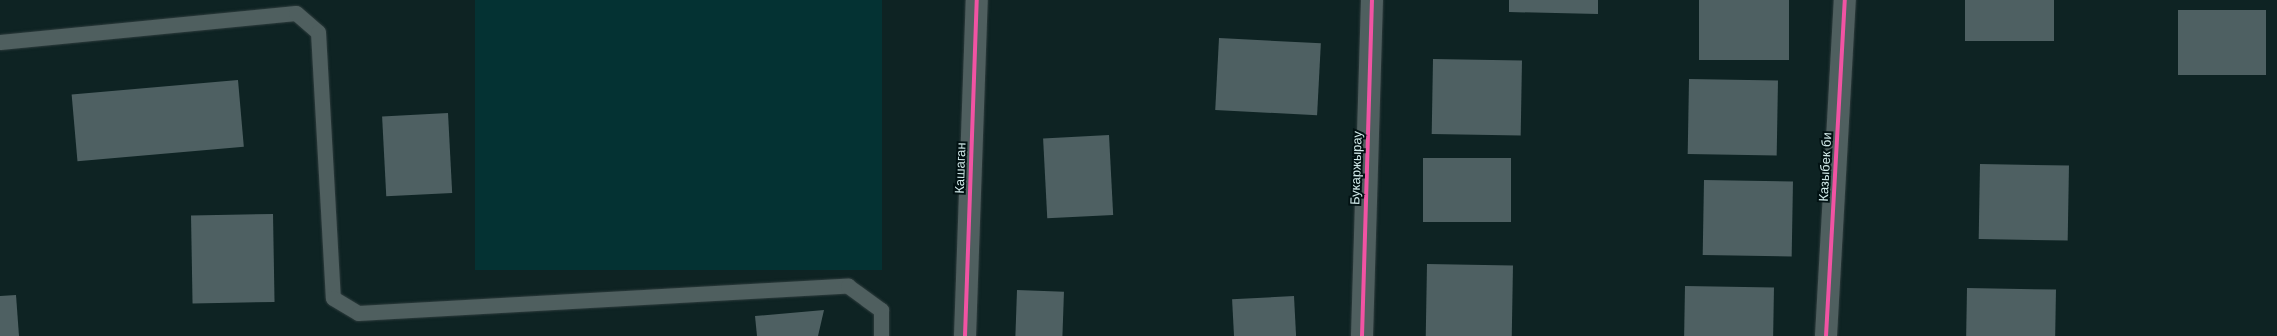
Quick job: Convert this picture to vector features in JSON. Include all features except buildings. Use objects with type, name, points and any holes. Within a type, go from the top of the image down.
[{"type":"street","name":"Кашаган","points":[[965,336],[977,0]]},
{"type":"street","name":"Букаржырау","points":[[1362,336],[1372,0]]},
{"type":"street","name":"Казыбек би","points":[[1826,336],[1845,0]]},
{"type":"lane","points":[[0,42],[296,13],[318,32],[333,298],[358,313],[848,286],[881,310],[881,336]]},
{"type":"shaded area","points":[[475,0],[882,0],[882,270],[475,270]]},
{"type":"cycle path","points":[[965,336],[977,0]]},
{"type":"cycle path","points":[[1362,336],[1372,0]]},
{"type":"cycle path","points":[[1826,336],[1845,0]]}]
